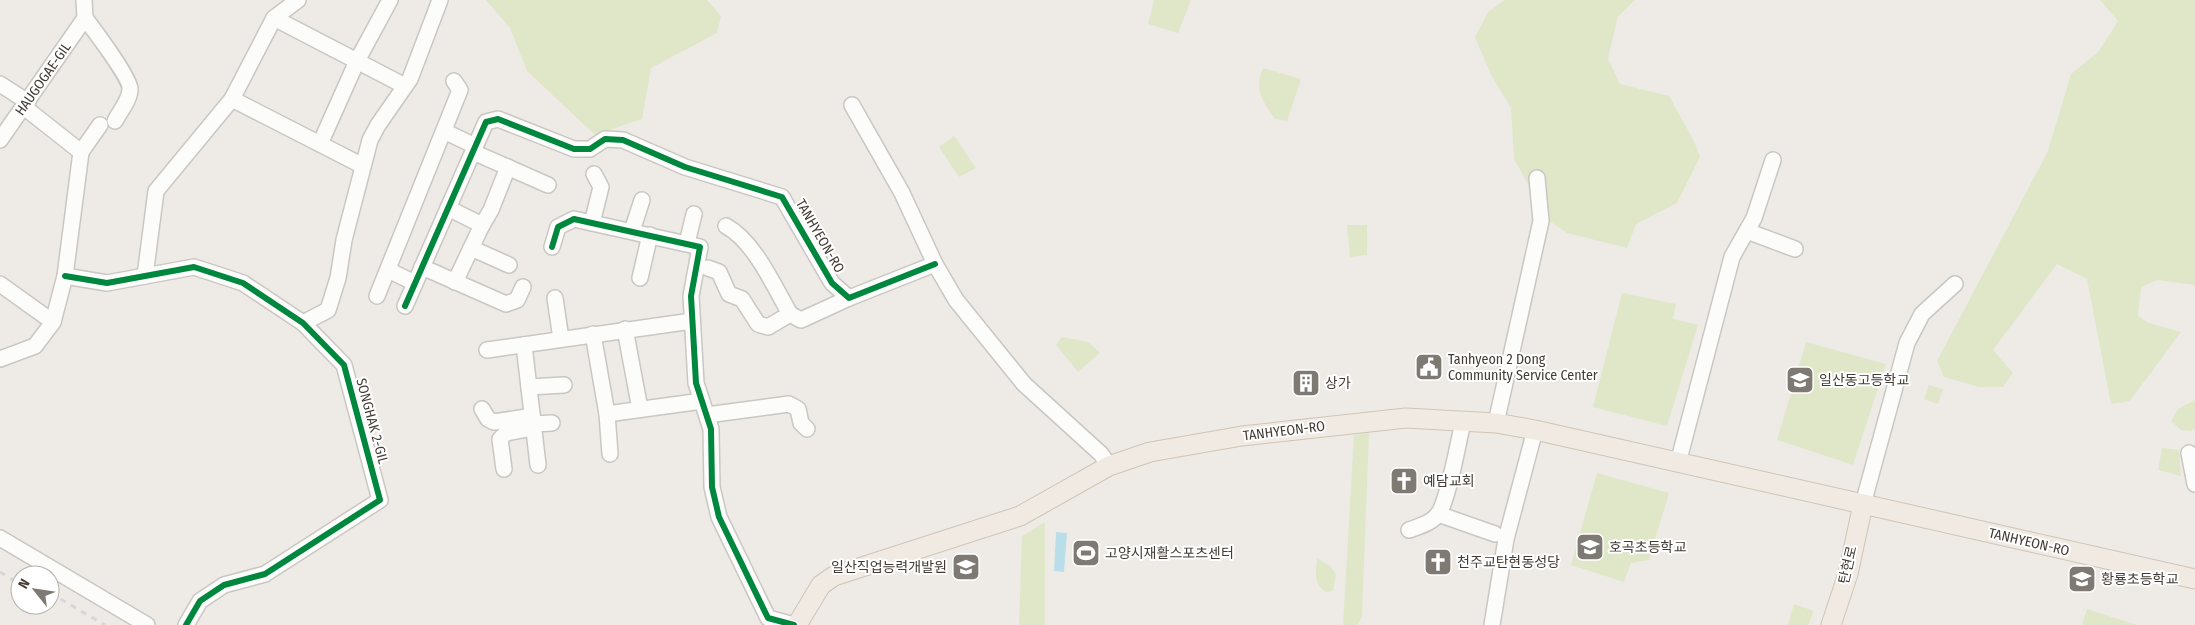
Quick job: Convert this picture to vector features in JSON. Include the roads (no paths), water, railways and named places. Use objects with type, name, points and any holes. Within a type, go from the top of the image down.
[{"type":"main road","name":"TANHYEON-RO","points":[[796,625],[821,585],[834,576],[1020,516],[1109,466],[1150,452],[1278,431],[1406,418],[1496,423],[1535,430],[1678,464],[2195,579]]},
{"type":"main road","name":"탄현로","points":[[1832,625],[1848,574],[1863,504]]},
{"type":"street","points":[[84,0],[85,18],[108,53],[128,76],[131,88],[128,98],[115,121]]},
{"type":"street","points":[[145,276],[156,191],[232,99],[274,18],[298,0]]},
{"type":"street","points":[[320,144],[357,61],[390,0]]},
{"type":"street","points":[[303,323],[328,310],[338,278],[344,240],[370,140],[405,86],[418,61],[440,0]]},
{"type":"street","name":"HAUGOGAE-GIL","points":[[0,140],[85,18]]},
{"type":"street","points":[[274,18],[405,86]]},
{"type":"street","points":[[377,296],[460,90],[454,81]]},
{"type":"street","points":[[0,84],[82,152]]},
{"type":"street","points":[[232,99],[362,166]]},
{"type":"street","points":[[852,105],[902,192],[935,264],[956,300],[1024,384],[1101,454],[1109,466]]},
{"type":"street","name":"TANHYEON-RO","points":[[474,149],[486,122],[498,119],[574,149],[590,149],[605,139],[623,140],[685,167],[782,197],[832,283],[849,298]]},
{"type":"street","points":[[0,360],[35,346],[53,322],[64,276],[82,152],[100,125]]},
{"type":"street","points":[[444,131],[508,167],[548,184]]},
{"type":"street","points":[[405,306],[474,149]]},
{"type":"street","points":[[1678,464],[1732,257],[1754,218],[1773,160]]},
{"type":"street","points":[[455,282],[491,210],[508,167]]},
{"type":"street","points":[[592,223],[601,187],[594,174]]},
{"type":"street","points":[[1496,423],[1540,222],[1537,178]]},
{"type":"street","points":[[632,231],[642,200]]},
{"type":"street","points":[[448,208],[482,225],[481,227]]},
{"type":"street","points":[[687,244],[694,214]]},
{"type":"street","points":[[552,247],[558,227],[574,219],[700,247],[691,296],[696,383],[711,429],[712,487],[719,517],[763,622],[796,625]]},
{"type":"street","points":[[723,230],[738,232],[748,244],[790,314],[801,320],[849,298],[935,264]]},
{"type":"street","points":[[1746,231],[1795,249]]},
{"type":"street","points":[[640,278],[650,235]]},
{"type":"street","points":[[472,248],[509,265]]},
{"type":"street","name":"SONGHAK 2-GIL","points":[[64,276],[107,283],[194,267],[243,283],[303,323],[344,366],[380,500],[265,574],[224,585],[200,601],[186,625]]},
{"type":"street","points":[[422,267],[506,304],[517,300],[523,286]]},
{"type":"street","points":[[708,268],[719,272],[729,294],[742,299],[758,324],[768,327],[790,314]]},
{"type":"street","points":[[388,270],[415,283]]},
{"type":"street","points":[[0,284],[53,322]]},
{"type":"street","points":[[1863,504],[1907,343],[1922,314],[1955,284]]},
{"type":"street","points":[[555,298],[561,339]]},
{"type":"street","points":[[487,350],[692,321]]},
{"type":"street","points":[[625,329],[640,409]]},
{"type":"street","points":[[593,334],[607,414],[610,454]]},
{"type":"street","points":[[524,344],[538,465]]},
{"type":"street","points":[[529,387],[564,385]]},
{"type":"street","points":[[607,414],[640,409],[788,404],[798,410],[801,423],[807,429]]},
{"type":"street","points":[[482,409],[488,419],[494,422],[552,423]]},
{"type":"street","points":[[1409,530],[1426,525],[1438,514],[1444,501],[1463,422]]},
{"type":"street","points":[[504,469],[500,439],[506,433],[533,423]]},
{"type":"street","points":[[1492,625],[1506,539],[1535,430]]},
{"type":"street","points":[[2189,453],[2195,484]]},
{"type":"street","points":[[1438,514],[1495,534]]},
{"type":"street","points":[[0,538],[147,625]]},
{"type":"water","points":[[1056,532],[1067,533],[1064,572],[1054,571]]},
{"type":"railway","points":[[0,572],[10,578]]},
{"type":"railway","points":[[60,599],[105,625]]},
{"type":"place","name":"Tanhyeon 2 Dong Community Service Center","points":[[1429,367]]},
{"type":"place","name":"일산동고등학교","points":[[1800,380]]},
{"type":"place","name":"상가","points":[[1306,383]]},
{"type":"place","name":"예담교회","points":[[1404,481]]},
{"type":"place","name":"호곡초등학교","points":[[1590,547]]},
{"type":"place","name":"고양시재활스포츠센터","points":[[1086,553]]},
{"type":"place","name":"천주교탄현동성당","points":[[1438,562]]},
{"type":"place","name":"일산직업능력개발원","points":[[966,567]]},
{"type":"place","name":"황룡초등학교","points":[[2082,579]]}]
